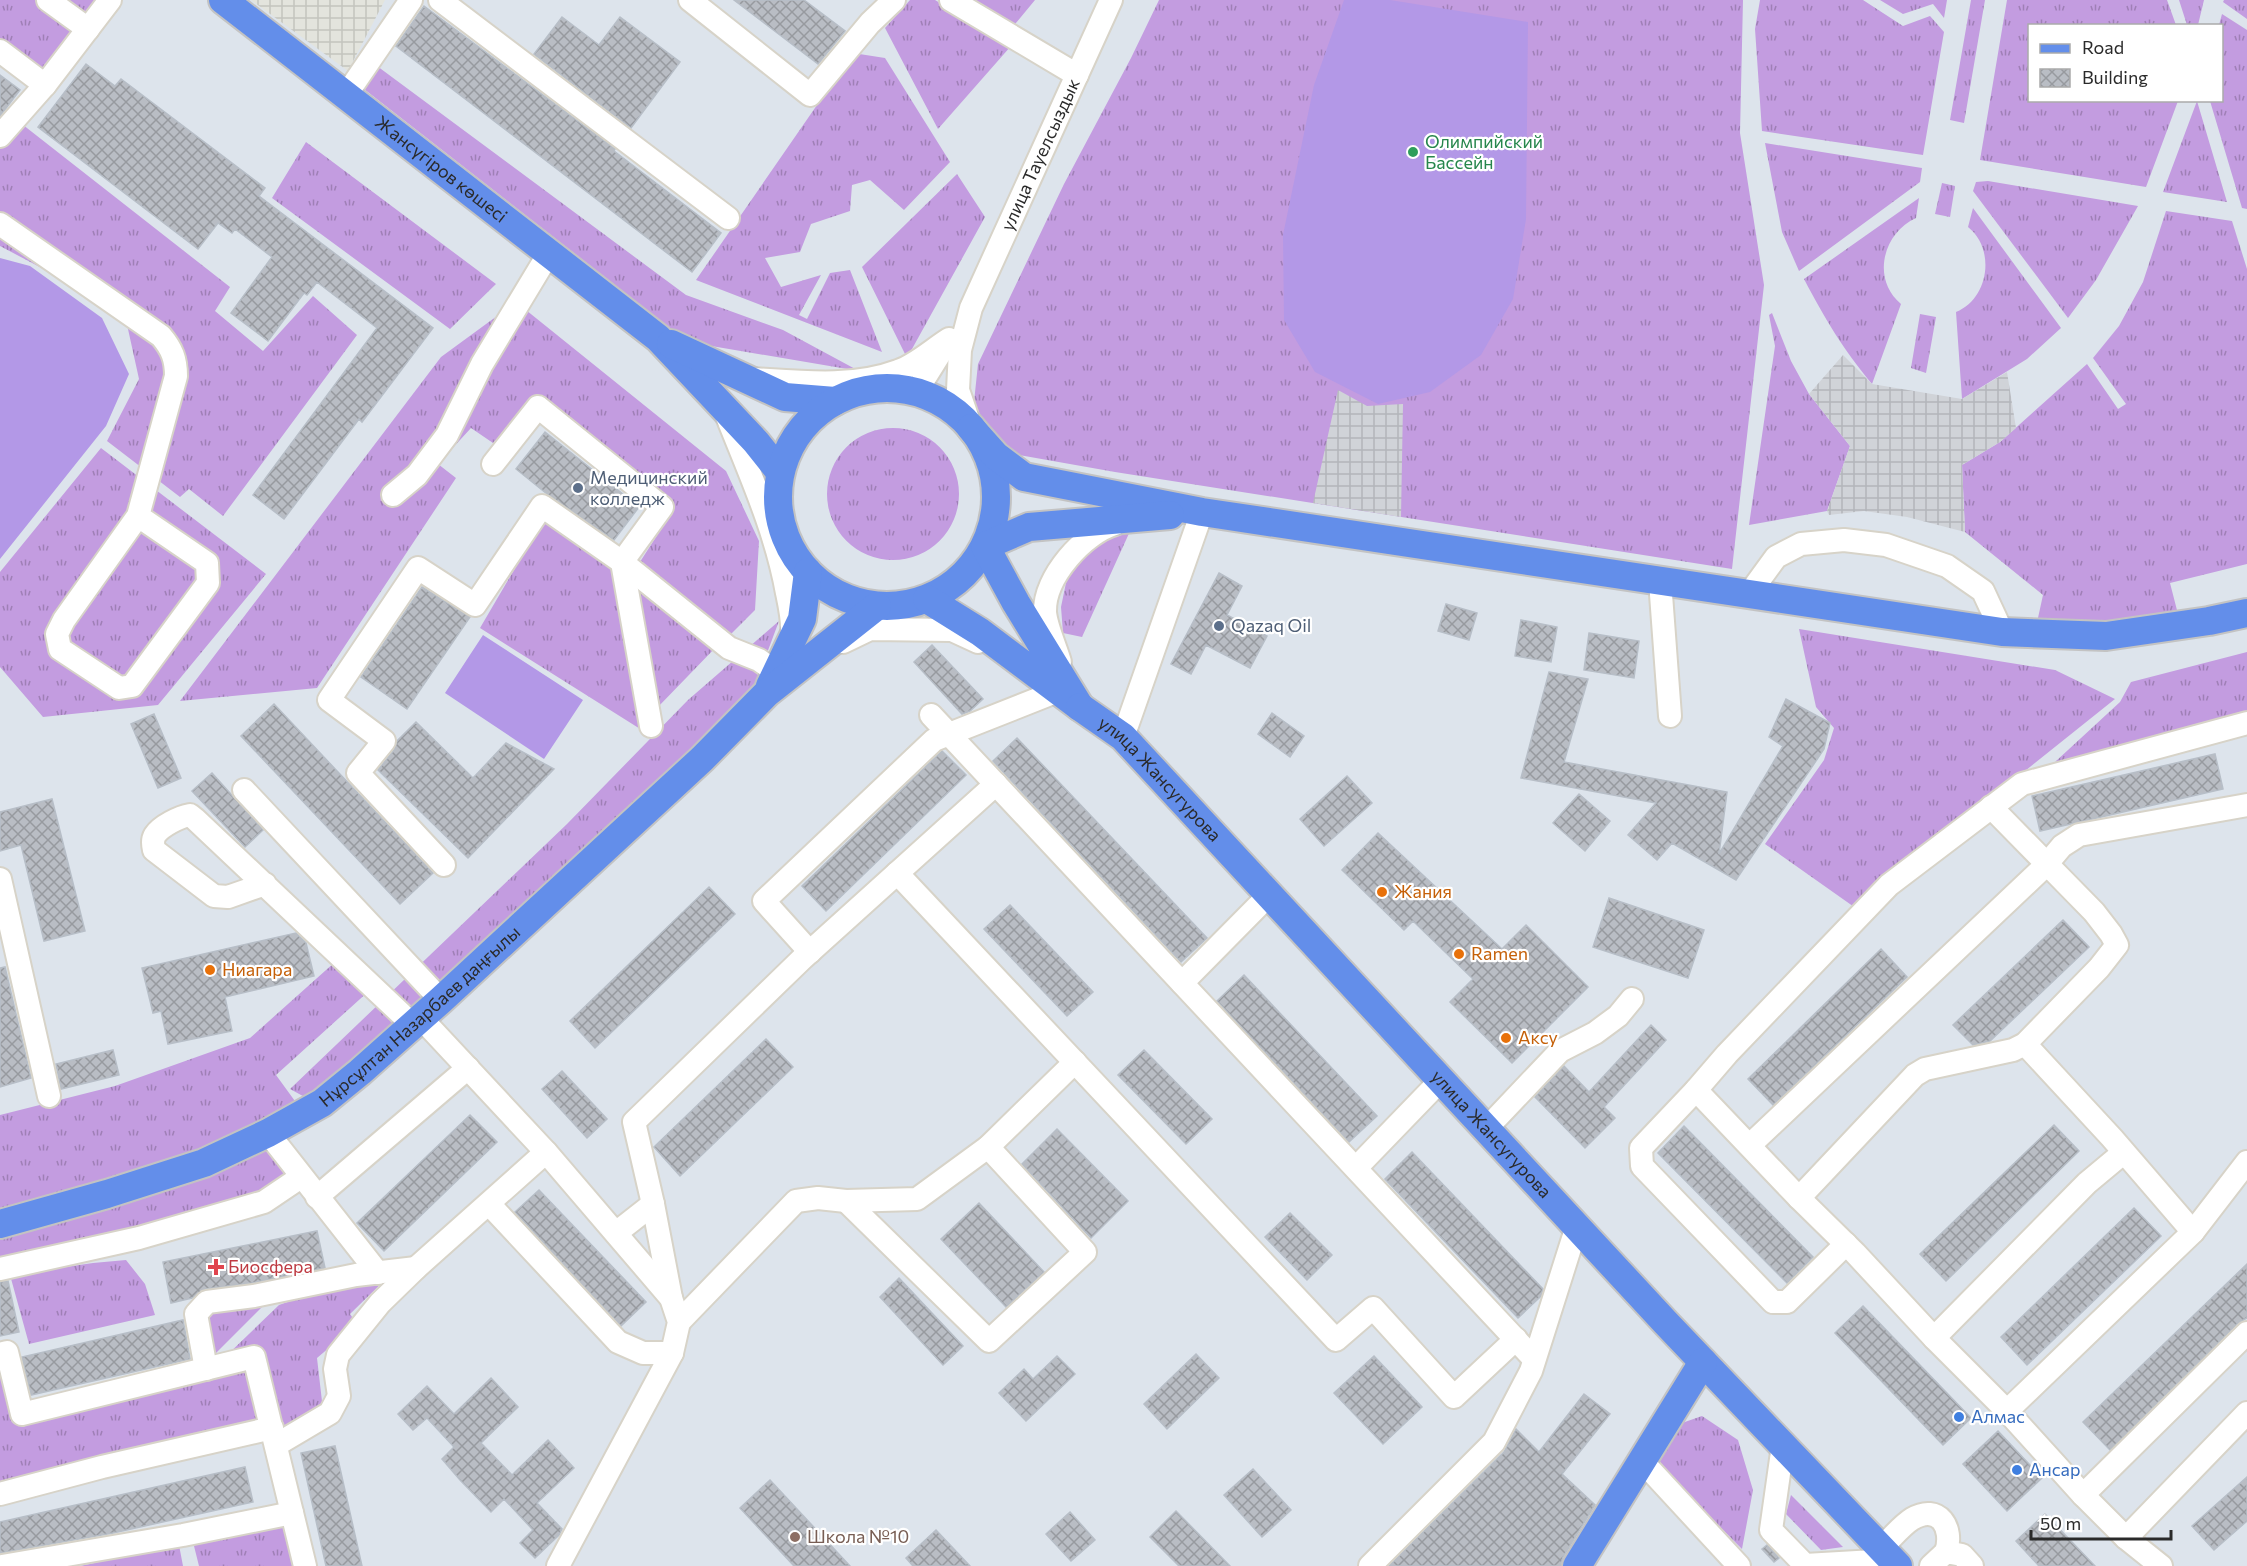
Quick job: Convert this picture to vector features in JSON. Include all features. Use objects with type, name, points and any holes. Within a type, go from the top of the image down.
[{"type":"main road","name":"Жансүгіров көшесі","points":[[223,0],[658,338]]},
{"type":"main road","points":[[658,338],[784,397],[835,401]]},
{"type":"main road","points":[[658,338],[780,472]]},
{"type":"main road","points":[[971,428],[987,454],[996,485],[995,516],[986,546],[970,568],[951,586],[927,599],[902,606],[877,606],[851,601],[808,573],[788,543],[778,508],[780,472],[792,444],[810,419],[835,401],[861,391],[888,388],[916,392],[946,406],[971,428],[996,456],[1024,477],[1202,512],[2002,632],[2106,636],[2247,613]]},
{"type":"main road","points":[[986,546],[1029,527],[1202,512]]},
{"type":"main road","name":"улица Жансугурова","points":[[986,546],[1068,695]]},
{"type":"main road","points":[[784,668],[802,619],[808,573]]},
{"type":"main road","name":"улица Жансугурова","points":[[927,599],[980,632],[1123,738],[1703,1362],[1890,1558]]},
{"type":"main road","points":[[784,668],[877,606]]},
{"type":"main road","name":"Нұрсұлтан Назарбаев даңғылы","points":[[0,1224],[107,1194],[204,1163],[268,1133],[322,1103],[425,1014],[702,759],[784,668]]},
{"type":"main road","points":[[1577,1566],[1703,1362]]},
{"type":"street","points":[[48,0],[88,29]]},
{"type":"street","points":[[0,136],[45,85],[110,0]]},
{"type":"street","points":[[346,95],[411,0]]},
{"type":"street","points":[[440,0],[728,218]]},
{"type":"street","points":[[690,0],[810,95],[870,23],[894,0]]},
{"type":"street","points":[[951,0],[1077,75]]},
{"type":"street","name":"улица Тауелсыздык","points":[[916,392],[955,344],[1111,0]]},
{"type":"street","points":[[0,51],[45,85]]},
{"type":"street","points":[[0,224],[161,336],[176,360],[176,376],[138,516],[64,620],[57,634],[60,649],[119,688],[132,686],[208,583],[207,563],[138,516]]},
{"type":"street","points":[[393,495],[417,475],[447,435],[482,364],[549,253]]},
{"type":"street","points":[[746,379],[835,383],[866,378],[899,371],[955,344],[973,417],[996,450],[1044,481]]},
{"type":"street","name":"улица Тауелсыздык","points":[[955,344],[958,390],[971,428]]},
{"type":"street","points":[[494,464],[538,407],[662,507],[622,562],[651,726]]},
{"type":"street","points":[[723,407],[759,497],[784,573],[793,623],[784,668]]},
{"type":"street","points":[[444,865],[358,773],[384,741],[329,700],[418,568],[475,605],[542,506],[622,562],[729,648],[759,660],[784,668],[870,629],[952,630],[1015,658]]},
{"type":"street","points":[[1123,738],[1202,512]]},
{"type":"street","points":[[810,952],[764,901],[934,740],[1068,695],[1045,612],[1050,588],[1065,563],[1083,540],[1102,528],[1134,518]]},
{"type":"street","points":[[1749,594],[1776,557],[1801,544],[1844,540],[1886,545],[1947,566],[1983,591],[2002,632]]},
{"type":"street","points":[[1660,581],[1670,716]]},
{"type":"street","points":[[931,715],[1534,1359]]},
{"type":"street","points":[[1846,1244],[1787,1302],[1773,1302],[1642,1166],[1641,1148],[1727,1054],[1889,885],[2022,784],[2247,723]]},
{"type":"street","points":[[558,1566],[672,1353],[679,1322],[671,1298],[634,1122],[810,952],[996,784]]},
{"type":"street","points":[[244,790],[468,1068],[546,1152],[671,1298]]},
{"type":"street","points":[[1750,1145],[2046,865],[2062,846],[2079,835],[2247,805]]},
{"type":"street","points":[[1799,1198],[1915,1076],[1926,1069],[2013,1050],[2025,1044],[2099,968],[2118,945],[2094,912],[1991,807]]},
{"type":"street","points":[[265,884],[228,897],[214,896],[154,850],[155,834],[180,817],[190,815],[265,884],[425,1014]]},
{"type":"street","points":[[897,873],[1336,1340],[1373,1308],[1454,1397],[1516,1339]]},
{"type":"street","points":[[0,879],[49,1096]]},
{"type":"street","points":[[1182,983],[1269,895]]},
{"type":"street","points":[[1486,1129],[1560,1051],[1595,1033],[1618,1016],[1632,999]]},
{"type":"street","points":[[2025,1044],[2112,1138],[2193,1232]]},
{"type":"street","points":[[679,1322],[796,1201],[818,1198],[846,1201],[917,1199],[988,1147],[1075,1062]]},
{"type":"street","points":[[317,1197],[468,1068]]},
{"type":"street","points":[[1356,1168],[1441,1080]]},
{"type":"street","points":[[1696,1090],[2007,1411],[2083,1495],[2126,1538],[2161,1566]]},
{"type":"street","points":[[268,1133],[378,1273]]},
{"type":"street","points":[[846,1201],[988,1341],[1085,1252],[988,1147]]},
{"type":"street","points":[[0,1494],[102,1467],[274,1437],[330,1413],[339,1396],[335,1369],[338,1355],[380,1303],[546,1152]]},
{"type":"street","points":[[1934,1338],[2087,1183],[2123,1153]]},
{"type":"street","points":[[2007,1411],[2193,1232],[2247,1162]]},
{"type":"street","points":[[0,1269],[139,1238],[264,1202],[302,1177]]},
{"type":"street","points":[[489,1204],[618,1342],[643,1353],[672,1353]]},
{"type":"street","points":[[616,1233],[653,1204]]},
{"type":"street","points":[[1370,1566],[1494,1442],[1531,1371],[1577,1227]]},
{"type":"street","points":[[206,1369],[196,1314],[207,1302],[254,1296],[356,1275],[416,1268]]},
{"type":"street","points":[[2083,1495],[2247,1333]]},
{"type":"street","points":[[0,1354],[8,1353],[22,1414],[254,1357],[305,1566]]},
{"type":"street","points":[[2126,1538],[2247,1413]]},
{"type":"street","points":[[1783,1445],[1771,1530],[1805,1565],[1890,1558],[1913,1518],[1930,1514],[1944,1521],[1948,1530],[1950,1540],[1939,1559]]},
{"type":"street","points":[[1642,1461],[1739,1566]]},
{"type":"street","points":[[2,1566],[183,1535],[292,1513]]},
{"type":"street","points":[[1939,1559],[1962,1555],[1972,1566]]},
{"type":"shaded area","points":[[251,0],[385,0],[348,71]]},
{"type":"shaded area","name":"Олимпийский Бассейн","points":[[1344,0],[1390,0],[1528,22],[1526,219],[1513,299],[1481,355],[1430,392],[1378,404],[1315,372],[1284,320],[1283,235],[1314,85]]},
{"type":"shaded area","points":[[0,258],[30,266],[102,318],[129,374],[106,426],[0,559]]},
{"type":"shaded area","points":[[1843,355],[1872,384],[1962,399],[2007,372],[2016,428],[2000,442],[1962,465],[1965,532],[1907,517],[1864,511],[1829,515],[1827,511],[1850,446],[1809,394]]},
{"type":"shaded area","points":[[1338,390],[1367,406],[1403,404],[1401,517],[1313,503]]},
{"type":"shaded area","points":[[483,635],[583,700],[544,759],[445,693]]},
{"type":"green space","points":[[0,0],[104,0],[44,79],[0,48]]},
{"type":"green space","points":[[910,0],[935,0],[1011,46],[938,129],[885,28]]},
{"type":"green space","points":[[967,0],[1035,0],[1011,29]]},
{"type":"green space","points":[[1159,0],[1743,0],[1740,133],[1764,285],[1732,569],[1019,455],[984,428],[974,402],[978,364],[1064,184]]},
{"type":"green space","points":[[1760,0],[1863,0],[1903,26],[1930,16],[1944,32],[1923,155],[1762,131],[1755,29]]},
{"type":"green space","points":[[1880,0],[1947,0],[1944,18],[1933,4],[1903,14]]},
{"type":"green space","points":[[1971,0],[1985,0],[1964,123],[1950,120]]},
{"type":"green space","points":[[2007,0],[2167,0],[2176,24],[2028,24],[2028,102],[2178,102],[2146,187],[1980,160]]},
{"type":"green space","points":[[2179,0],[2204,0],[2198,24],[2187,24]]},
{"type":"green space","points":[[2224,0],[2247,0],[2247,19],[2223,2]]},
{"type":"green space","points":[[2222,14],[2247,30],[2247,209],[2242,208],[2210,102],[2223,102],[2223,24],[2219,24]]},
{"type":"green space","points":[[853,53],[885,58],[950,162],[904,210],[870,180],[852,185],[850,211],[811,224],[800,252],[765,258],[781,287],[821,275],[799,315],[807,319],[830,273],[850,270],[882,352],[696,280]]},
{"type":"green space","points":[[377,66],[686,295],[783,330],[859,371],[688,342],[355,82]]},
{"type":"green space","points":[[2197,102],[2197,102],[2227,202],[2163,192]]},
{"type":"green space","points":[[18,121],[230,287],[215,311],[263,351],[313,296],[357,335],[223,516],[189,489],[180,497],[107,441],[139,379],[126,320],[70,283],[0,246],[0,142]]},
{"type":"green space","points":[[306,142],[496,284],[450,329],[272,198]]},
{"type":"green space","points":[[1765,143],[1922,168],[1920,182],[1799,271],[1782,232]]},
{"type":"green space","points":[[957,174],[985,217],[907,358],[862,267]]},
{"type":"green space","points":[[1988,181],[2138,206],[2096,280],[2068,318],[1973,191],[1976,182]]},
{"type":"green space","points":[[1942,183],[1955,186],[1950,217],[1935,214]]},
{"type":"green space","points":[[1919,198],[1916,218],[1896,234],[1885,257],[1886,282],[1892,294],[1901,304],[1872,384],[1835,333],[1804,279]]},
{"type":"green space","points":[[1973,208],[2061,328],[2027,359],[1962,399],[1956,312],[1967,306],[1976,296],[1985,273],[1983,248],[1977,236],[1968,227]]},
{"type":"green space","points":[[2166,211],[2232,221],[2247,269],[2247,564],[2170,583],[2179,618],[2036,627],[2043,595],[1965,532],[1962,465],[2000,442],[2087,364],[2118,409],[2126,404],[2093,358],[2119,326],[2143,282]]},
{"type":"green space","points":[[516,302],[726,471],[759,541],[755,610],[727,638],[638,565],[674,509],[541,396],[493,443],[471,428],[438,464],[456,478],[317,688],[180,701],[441,357]]},
{"type":"green space","points":[[1772,313],[1791,361],[1809,394],[1850,446],[1827,511],[1749,525],[1775,346],[1769,315]]},
{"type":"green space","points":[[1920,314],[1936,317],[1926,373],[1911,368]]},
{"type":"green space","points":[[893,428],[918,433],[940,447],[954,469],[959,494],[954,519],[940,541],[918,555],[893,560],[868,555],[846,541],[832,519],[827,494],[832,469],[846,447],[868,433]]},
{"type":"green space","points":[[101,448],[266,574],[158,705],[43,717],[0,667],[0,572]]},
{"type":"green space","points":[[545,517],[617,559],[645,732],[480,628]]},
{"type":"green space","points":[[1131,529],[1082,637],[1063,633],[1061,607],[1067,578],[1080,552],[1107,530]]},
{"type":"green space","points":[[631,570],[717,646],[657,708]]},
{"type":"green space","points":[[779,621],[751,696],[312,1101],[290,1089],[567,824],[688,700]]},
{"type":"green space","points":[[1799,629],[2055,670],[2115,699],[1901,870],[1857,909],[1765,844],[1824,760],[1834,728],[1816,707]]},
{"type":"green space","points":[[2247,652],[2247,715],[2055,762],[2120,702],[2131,682]]},
{"type":"green space","points":[[335,962],[370,990],[276,1075],[300,1108],[199,1158],[0,1208],[0,1115],[115,1086],[250,1038]]},
{"type":"green space","points":[[265,1140],[293,1177],[263,1195],[0,1259],[0,1228]]},
{"type":"green space","points":[[126,1260],[145,1284],[155,1315],[29,1344],[10,1275]]},
{"type":"green space","points":[[394,1271],[350,1314],[357,1324],[317,1358],[323,1410],[280,1436],[258,1351],[222,1360],[279,1305],[368,1274]]},
{"type":"green space","points":[[275,1294],[207,1362],[188,1306]]},
{"type":"green space","points":[[0,1358],[19,1416],[252,1361],[267,1426],[0,1488]]},
{"type":"green space","points":[[1702,1416],[1738,1440],[1753,1490],[1742,1549],[1655,1462],[1682,1423]]},
{"type":"green space","points":[[1791,1495],[1843,1547],[1821,1550],[1786,1514]]},
{"type":"green space","points":[[287,1520],[297,1566],[199,1566],[193,1542]]},
{"type":"green space","points":[[179,1545],[183,1566],[80,1566]]},
{"type":"building","points":[[734,0],[804,0],[845,31],[818,64]]},
{"type":"building","points":[[424,6],[615,149],[614,151],[721,233],[692,272],[396,46]]},
{"type":"building","points":[[562,17],[599,45],[620,17],[680,62],[631,128],[534,54]]},
{"type":"building","points":[[86,64],[115,86],[121,79],[265,188],[259,196],[433,328],[362,422],[359,419],[284,519],[253,495],[377,328],[317,282],[307,295],[304,293],[268,341],[231,313],[272,257],[235,229],[232,233],[218,223],[198,249],[38,127]]},
{"type":"building","points":[[0,75],[20,90],[0,116]]},
{"type":"building","name":"Медицинский колледж","points":[[545,432],[639,507],[614,540],[547,494],[516,469]]},
{"type":"building","name":"Qazaq Oil","points":[[1219,573],[1242,586],[1227,615],[1267,636],[1250,668],[1206,645],[1191,674],[1171,664]]},
{"type":"building","points":[[422,587],[470,617],[407,709],[361,677]]},
{"type":"building","points":[[1446,604],[1477,613],[1469,640],[1438,631]]},
{"type":"building","points":[[1521,620],[1557,627],[1551,662],[1515,656]]},
{"type":"building","points":[[1589,633],[1639,641],[1634,678],[1584,670]]},
{"type":"building","points":[[932,645],[983,699],[970,711],[962,714],[914,662]]},
{"type":"building","points":[[1549,672],[1588,679],[1564,762],[1727,792],[1719,854],[1783,746],[1769,737],[1786,699],[1830,723],[1824,749],[1736,880],[1672,843],[1657,860],[1628,835],[1656,803],[1521,778]]},
{"type":"building","points":[[274,704],[433,873],[400,904],[241,736]]},
{"type":"building","points":[[1272,713],[1304,736],[1290,757],[1258,734]]},
{"type":"building","points":[[154,714],[181,778],[158,788],[131,724]]},
{"type":"building","points":[[416,722],[473,778],[506,743],[554,769],[468,858],[378,770],[394,750],[397,741]]},
{"type":"building","points":[[1017,738],[1207,938],[1181,962],[993,761]]},
{"type":"building","points":[[942,751],[966,775],[826,911],[802,886]]},
{"type":"building","points":[[2215,754],[2223,789],[2040,831],[2032,796]]},
{"type":"building","points":[[212,773],[263,830],[245,847],[192,791]]},
{"type":"building","points":[[1347,776],[1372,803],[1324,846],[1300,819]]},
{"type":"building","points":[[1579,794],[1610,821],[1585,851],[1553,823]]},
{"type":"building","points":[[52,799],[85,931],[44,941],[21,845],[0,851],[0,812]]},
{"type":"building","points":[[1378,833],[1502,949],[1526,925],[1588,987],[1512,1063],[1450,1002],[1473,979],[1413,921],[1404,930],[1342,870]]},
{"type":"building","points":[[709,887],[735,914],[595,1048],[570,1021]]},
{"type":"building","points":[[1609,898],[1704,930],[1688,978],[1593,947]]},
{"type":"building","points":[[1010,905],[1093,992],[1067,1016],[984,929]]},
{"type":"building","points":[[2063,920],[2089,947],[1990,1041],[1973,1045],[1953,1025]]},
{"type":"building","points":[[296,933],[306,943],[314,976],[225,997],[232,1031],[168,1044],[161,1011],[153,1013],[142,968]]},
{"type":"building","points":[[1881,949],[1907,977],[1773,1105],[1748,1079]]},
{"type":"building","points":[[5,967],[31,1078],[0,1087],[0,968]]},
{"type":"building","points":[[1244,975],[1377,1116],[1349,1142],[1217,1001]]},
{"type":"building","points":[[1651,1025],[1666,1040],[1604,1107],[1615,1118],[1585,1148],[1535,1097],[1564,1066],[1589,1092]]},
{"type":"building","points":[[766,1039],[793,1067],[680,1176],[654,1147]]},
{"type":"building","points":[[113,1050],[119,1075],[61,1089],[56,1064]]},
{"type":"building","points":[[1144,1050],[1212,1119],[1186,1144],[1118,1075]]},
{"type":"building","points":[[562,1071],[607,1119],[587,1138],[542,1089]]},
{"type":"building","points":[[470,1115],[497,1142],[384,1251],[357,1223]]},
{"type":"building","points":[[2054,1125],[2079,1151],[1946,1281],[1920,1254]]},
{"type":"building","points":[[1684,1126],[1813,1257],[1787,1283],[1658,1153]]},
{"type":"building","points":[[1057,1129],[1128,1201],[1091,1238],[1022,1164]]},
{"type":"building","points":[[1412,1152],[1543,1289],[1541,1296],[1518,1318],[1385,1179]]},
{"type":"building","points":[[539,1190],[646,1302],[621,1326],[515,1212]]},
{"type":"building","points":[[979,1203],[1044,1272],[1006,1307],[941,1239]]},
{"type":"building","points":[[2134,1208],[2161,1236],[2027,1365],[2001,1337]]},
{"type":"building","points":[[1290,1213],[1332,1255],[1307,1280],[1265,1237]]},
{"type":"building","points":[[317,1231],[325,1268],[252,1283],[205,1289],[192,1298],[171,1303],[163,1262]]},
{"type":"building","points":[[2247,1264],[2247,1318],[2238,1323],[2110,1450],[2083,1422]]},
{"type":"building","points":[[899,1278],[963,1346],[943,1365],[880,1297]]},
{"type":"building","points":[[8,1281],[19,1332],[0,1336],[0,1282]]},
{"type":"building","points":[[1863,1306],[1971,1418],[1943,1445],[1835,1333]]},
{"type":"building","points":[[183,1320],[190,1359],[31,1395],[22,1357]]},
{"type":"building","points":[[1196,1354],[1219,1378],[1167,1429],[1144,1404]]},
{"type":"building","points":[[1057,1356],[1075,1374],[1026,1421],[999,1393],[1024,1369],[1033,1379]]},
{"type":"building","points":[[1374,1356],[1422,1407],[1383,1444],[1334,1393]]},
{"type":"building","points":[[491,1378],[518,1407],[481,1443],[512,1475],[548,1440],[574,1468],[537,1503],[562,1529],[559,1535],[535,1558],[520,1543],[533,1530],[504,1499],[491,1512],[460,1480],[442,1459],[454,1447],[427,1418],[413,1430],[398,1414],[427,1386],[454,1414]]},
{"type":"building","points":[[1584,1394],[1610,1414],[1562,1474],[1595,1505],[1563,1557],[1561,1566],[1389,1566],[1504,1452],[1516,1429],[1539,1452]]},
{"type":"building","points":[[1998,1431],[2042,1478],[2007,1511],[1963,1464]]},
{"type":"building","points":[[335,1446],[362,1566],[326,1566],[301,1453]]},
{"type":"building","points":[[245,1467],[253,1502],[113,1533],[0,1553],[0,1522]]},
{"type":"building","points":[[1253,1469],[1291,1510],[1262,1537],[1224,1495]]},
{"type":"building","points":[[2247,1477],[2247,1521],[2214,1550],[2192,1526]]},
{"type":"building","name":"Школа №10","points":[[770,1480],[850,1566],[794,1566],[740,1508]]},
{"type":"building","points":[[1176,1511],[1230,1566],[1179,1566],[1150,1537]]},
{"type":"building","points":[[1070,1512],[1095,1540],[1071,1561],[1046,1534]]},
{"type":"building","points":[[2045,1514],[2095,1566],[2039,1566],[2016,1541]]},
{"type":"building","name":"Школа №10","points":[[936,1530],[970,1566],[913,1566],[906,1558]]},
{"type":"building","points":[[1767,1545],[1779,1558],[1774,1562],[1762,1549]]},
{"type":"place","name":"Олимпийский Бассейн","points":[[1413,152]]},
{"type":"place","name":"Медицинский колледж","points":[[578,488]]},
{"type":"place","name":"Qazaq Oil","points":[[1219,626]]},
{"type":"place","name":"Жания","points":[[1382,892]]},
{"type":"place","name":"Ramen","points":[[1459,954]]},
{"type":"place","name":"Ниагара","points":[[210,970]]},
{"type":"place","name":"Аксу","points":[[1506,1038]]},
{"type":"place","name":"Биосфера","points":[[216,1267]]},
{"type":"place","name":"Алмас","points":[[1959,1417]]},
{"type":"place","name":"Ансар","points":[[2017,1470]]},
{"type":"place","name":"Школа №10","points":[[795,1537]]}]
